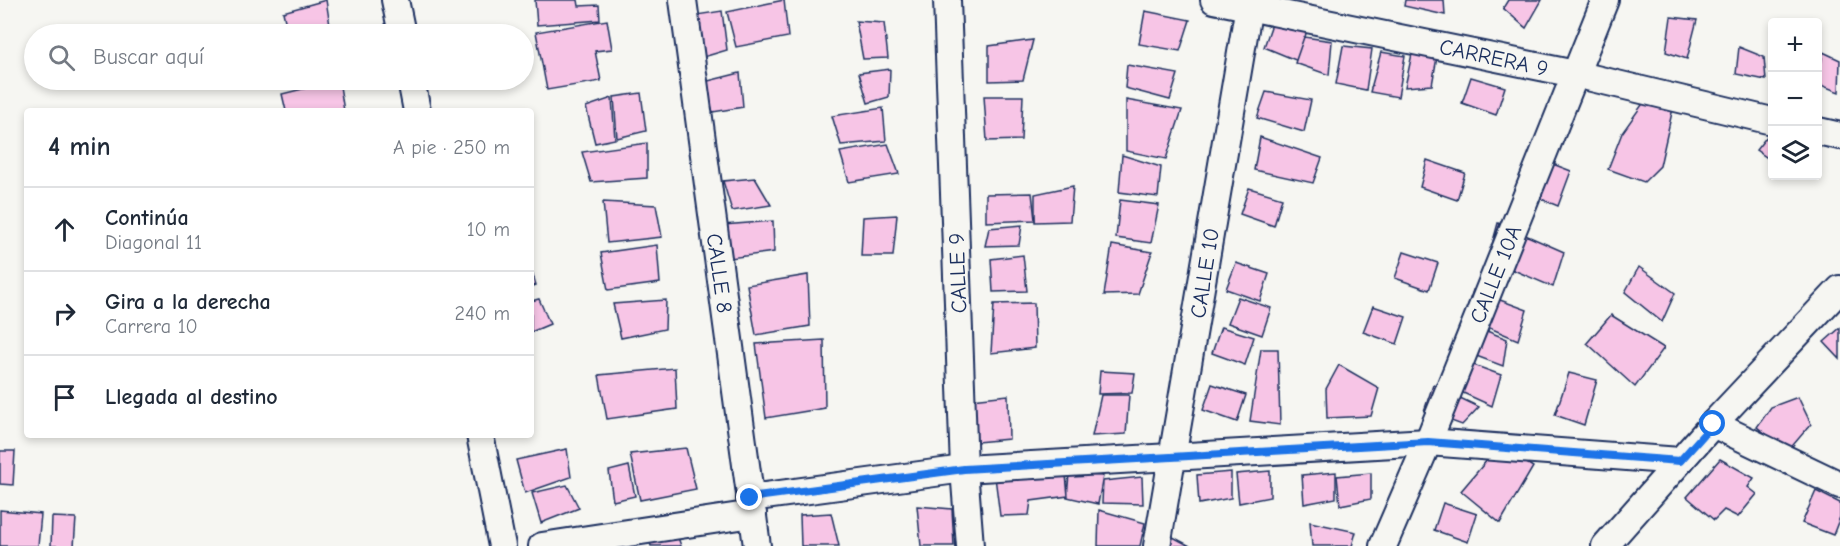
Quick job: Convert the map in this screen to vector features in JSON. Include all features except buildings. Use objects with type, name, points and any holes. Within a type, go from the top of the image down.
[{"type":"street","points":[[395,0],[400,24]]},
{"type":"street","name":"CALLE 8","points":[[683,0],[757,546]]},
{"type":"street","name":"CALLE 9","points":[[947,0],[964,469],[970,546]]},
{"type":"street","name":"CARRERA 9","points":[[1214,0],[1249,3],[1768,119]]},
{"type":"street","name":"CALLE 10A","points":[[1383,546],[1428,442],[1605,0]]},
{"type":"street","name":"CALLE 10","points":[[1157,546],[1249,3]]},
{"type":"street","points":[[413,90],[416,108]]},
{"type":"street","points":[[1822,132],[1840,136]]},
{"type":"street","points":[[1605,546],[1713,424],[1840,289]]},
{"type":"street","points":[[1713,424],[1840,485]]},
{"type":"street","points":[[481,438],[502,546]]},
{"type":"street","points":[[542,546],[751,506],[964,469],[1428,442],[1680,461]]},
{"type":"route","points":[[750,498],[964,469],[1428,442],[1680,461],[1713,424]]}]
